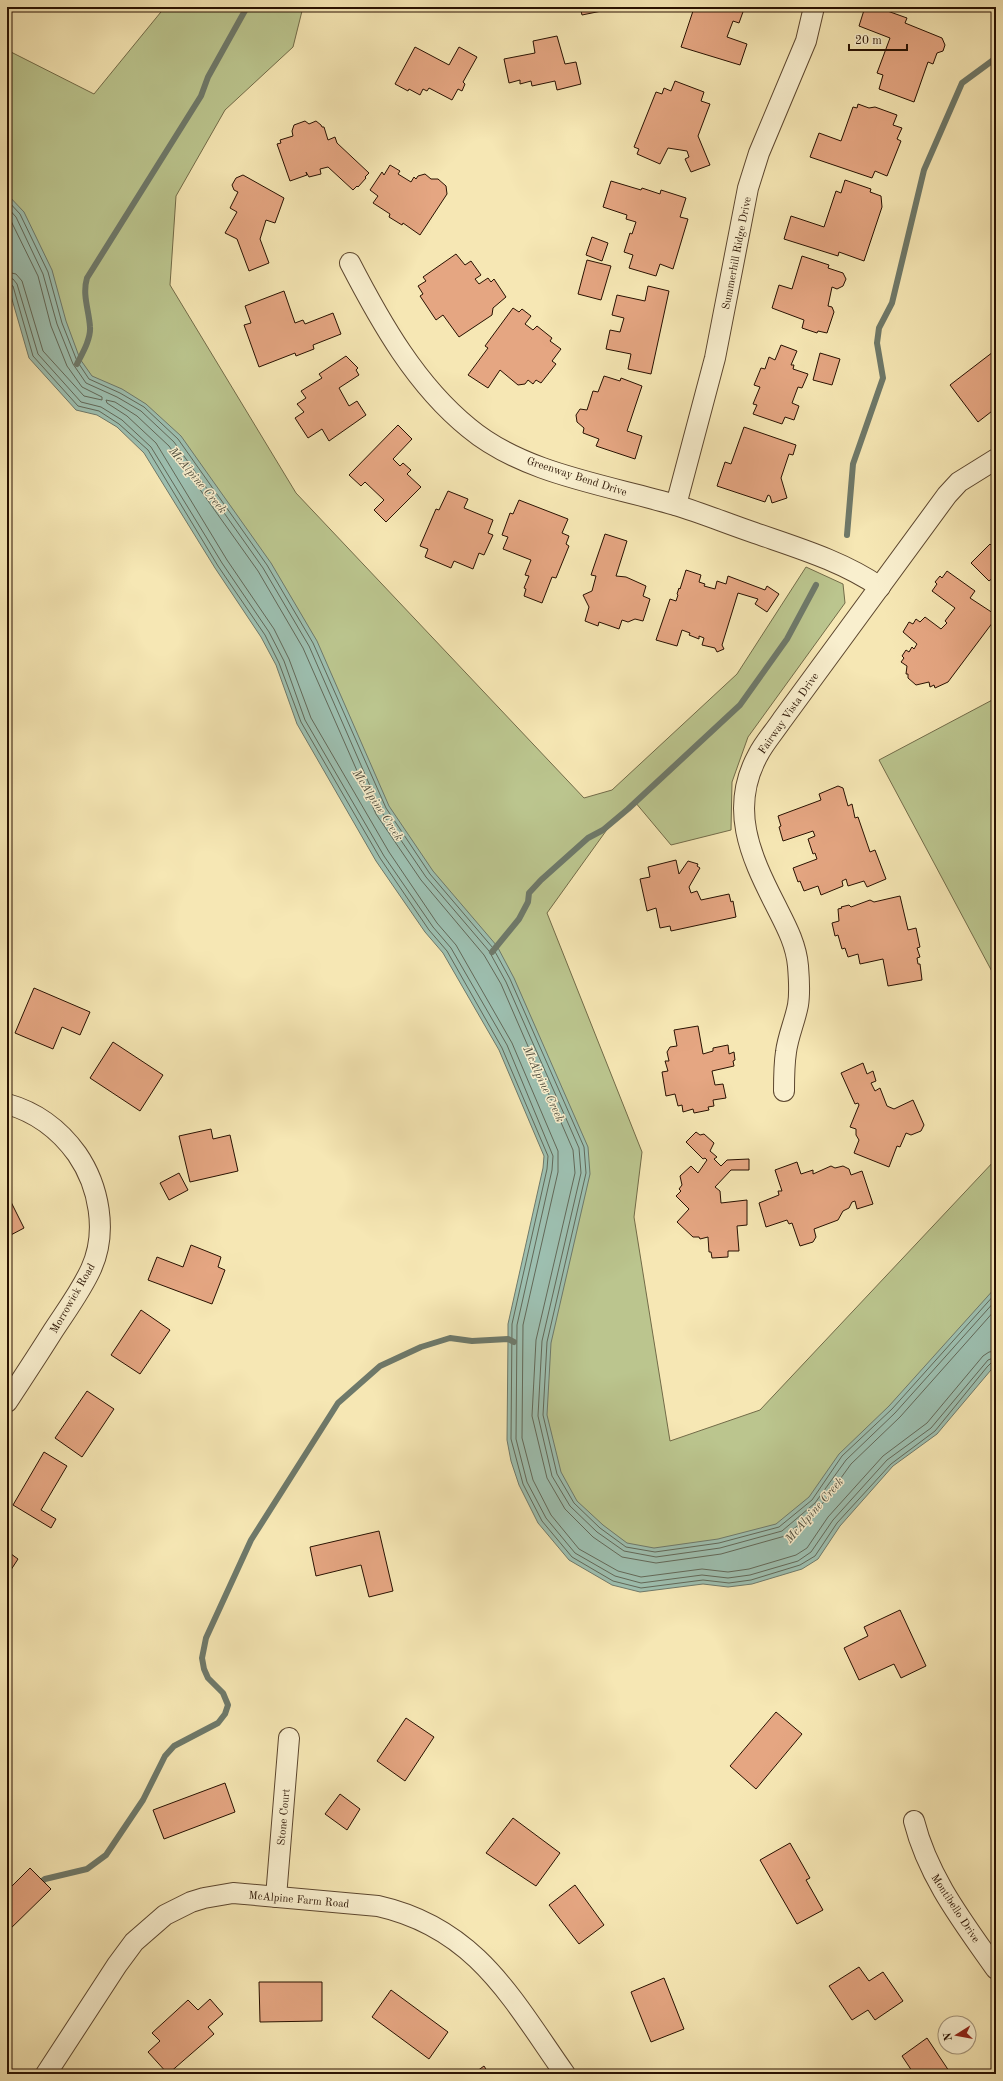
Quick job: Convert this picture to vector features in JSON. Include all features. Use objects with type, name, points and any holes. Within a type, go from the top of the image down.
[{"type":"street","name":"Summerhill Ridge Drive","points":[[676,505],[715,358],[748,188],[759,153],[806,40],[814,7]]},
{"type":"street","name":"Greenway Bend Drive","points":[[350,263],[370,301],[426,387],[470,429],[496,447],[536,465],[592,483],[676,505],[834,561],[862,575],[880,587]]},
{"type":"street","name":"Fairway Vista Drive","points":[[784,1091],[786,1051],[798,1004],[798,966],[796,950],[750,852],[744,816],[744,798],[749,777],[758,755],[947,495],[959,482],[996,459]]},
{"type":"street","name":"Morrowick Road","points":[[7,1104],[25,1109],[49,1124],[69,1143],[85,1165],[92,1182],[98,1208],[100,1226],[96,1252],[91,1268],[70,1306],[7,1402]]},
{"type":"street","name":"Stone Court","points":[[276,1897],[290,1738]]},
{"type":"street","name":"Montibello Drive","points":[[914,1821],[920,1846],[939,1885],[996,1969]]},
{"type":"street","name":"McAlpine Farm Road","points":[[46,2074],[117,1965],[134,1942],[165,1915],[191,1902],[233,1893],[378,1906],[406,1914],[438,1928],[465,1946],[491,1971],[565,2074]]},
{"type":"green space","points":[[165,7],[303,7],[293,47],[225,110],[176,196],[170,285],[296,493],[584,798],[612,790],[737,674],[806,567],[843,584],[845,603],[748,737],[732,782],[731,830],[671,845],[635,802],[611,824],[547,913],[642,1152],[634,1217],[670,1441],[760,1410],[996,1159],[996,1327],[800,1545],[684,1562],[590,1534],[519,1414],[571,1124],[250,580],[7,280],[7,50],[94,94]]},
{"type":"green space","points":[[996,698],[996,979],[879,760]]},
{"type":"water","name":"McAlpine Creek","points":[[7,194],[24,212],[52,270],[66,321],[80,359],[92,376],[122,389],[146,404],[181,436],[271,563],[317,641],[389,806],[433,871],[497,946],[514,978],[588,1147],[590,1174],[551,1343],[547,1415],[561,1472],[577,1501],[603,1525],[627,1543],[654,1548],[718,1539],[776,1524],[809,1497],[839,1454],[889,1406],[996,1287],[996,1364],[937,1434],[893,1466],[840,1526],[818,1559],[802,1569],[752,1584],[728,1587],[703,1584],[640,1592],[612,1585],[569,1560],[538,1523],[519,1485],[511,1461],[507,1440],[508,1324],[543,1168],[544,1156],[499,1050],[443,953],[425,932],[376,861],[297,724],[276,665],[261,637],[215,568],[144,453],[117,427],[97,415],[76,410],[29,358],[7,282]]},
{"type":"building","points":[[580,7],[621,7],[582,15]]},
{"type":"building","points":[[691,7],[738,7],[744,9],[739,23],[733,21],[727,37],[747,44],[740,65],[681,47],[693,11],[690,10]]},
{"type":"building","points":[[865,7],[878,10],[879,8],[907,18],[905,23],[942,38],[945,45],[943,51],[937,53],[933,64],[928,62],[914,102],[879,89],[883,75],[877,73],[890,38],[859,26]]},
{"type":"building","points":[[557,36],[565,64],[576,62],[581,84],[557,90],[555,81],[532,86],[531,81],[520,84],[520,80],[509,83],[504,59],[535,53],[533,41]]},
{"type":"building","points":[[415,47],[449,65],[459,47],[477,57],[463,82],[465,84],[462,91],[458,89],[452,100],[429,88],[427,91],[423,89],[420,95],[395,84]]},
{"type":"building","points":[[675,81],[704,92],[701,101],[710,104],[698,136],[710,165],[691,172],[685,159],[689,157],[687,151],[668,148],[660,164],[637,154],[639,149],[634,147],[656,92],[662,94],[664,88],[671,91]]},
{"type":"building","points":[[858,104],[869,108],[875,107],[897,115],[893,125],[902,128],[897,139],[901,141],[887,176],[875,171],[872,178],[810,157],[819,133],[841,141],[853,107],[857,108]]},
{"type":"building","points":[[305,121],[309,124],[316,121],[324,127],[328,140],[335,137],[337,143],[369,173],[358,187],[357,186],[353,190],[328,167],[320,169],[321,174],[309,177],[306,172],[307,175],[290,181],[277,144],[281,143],[280,140],[293,136],[292,131],[294,125]]},
{"type":"building","points":[[390,165],[400,171],[398,174],[411,182],[414,177],[416,179],[418,176],[425,174],[431,179],[438,179],[446,186],[447,194],[420,235],[403,223],[402,225],[389,217],[390,214],[373,203],[378,196],[370,190],[382,172],[384,175]]},
{"type":"building","points":[[243,175],[284,198],[275,223],[266,220],[260,239],[269,263],[249,271],[237,239],[225,233],[237,212],[230,208],[238,192],[234,190],[232,185],[236,178]]},
{"type":"building","points":[[845,180],[871,189],[870,192],[881,196],[882,207],[864,261],[839,252],[838,256],[784,239],[791,216],[824,227],[836,191],[841,193]]},
{"type":"building","points":[[611,181],[660,194],[661,190],[686,198],[680,217],[688,219],[673,269],[660,264],[656,276],[629,268],[633,255],[624,252],[630,233],[632,234],[636,222],[626,219],[627,215],[603,207]]},
{"type":"building","points":[[592,237],[608,243],[602,261],[586,255]]},
{"type":"building","points":[[456,254],[465,265],[471,261],[481,275],[475,279],[479,284],[488,278],[491,282],[494,279],[506,297],[493,308],[492,315],[459,337],[443,315],[436,320],[420,296],[423,294],[418,286],[426,281],[423,277]]},
{"type":"building","points":[[802,256],[829,265],[828,268],[843,273],[846,279],[843,286],[837,289],[832,287],[828,306],[832,307],[834,312],[827,333],[818,331],[817,333],[802,328],[804,320],[772,308],[779,285],[792,289]]},
{"type":"building","points":[[587,260],[611,266],[601,300],[578,294]]},
{"type":"building","points":[[648,286],[669,291],[651,374],[628,369],[631,354],[606,349],[610,330],[620,332],[624,318],[612,315],[617,295],[645,301]]},
{"type":"building","points":[[284,291],[295,323],[303,320],[305,324],[333,313],[341,334],[313,345],[314,349],[296,356],[295,353],[259,367],[244,325],[251,323],[245,306]]},
{"type":"building","points":[[513,308],[519,312],[522,309],[531,316],[525,324],[533,330],[537,326],[552,338],[550,341],[561,349],[552,361],[556,364],[541,383],[536,380],[533,384],[528,380],[525,384],[518,385],[500,370],[488,388],[468,375],[488,348],[485,346]]},
{"type":"building","points":[[781,345],[797,351],[791,365],[794,365],[793,369],[808,374],[802,388],[798,387],[792,403],[799,406],[794,420],[785,417],[782,424],[753,414],[757,405],[753,404],[760,387],[754,385],[761,368],[765,369],[769,357],[775,360]]},
{"type":"building","points":[[993,352],[996,357],[996,408],[978,422],[950,385]]},
{"type":"building","points":[[820,353],[840,359],[832,385],[813,380]]},
{"type":"building","points":[[346,356],[358,368],[356,370],[359,375],[339,388],[349,406],[357,401],[366,415],[329,441],[322,429],[308,438],[295,418],[304,412],[297,404],[306,398],[301,391],[322,378],[319,374]]},
{"type":"building","points":[[604,376],[620,381],[621,378],[642,386],[627,431],[642,436],[635,459],[596,446],[599,439],[583,433],[584,428],[577,422],[576,415],[580,409],[587,410],[593,391],[598,392]]},
{"type":"building","points":[[398,425],[412,439],[393,459],[400,466],[403,463],[411,470],[407,474],[421,487],[386,522],[374,510],[384,500],[365,482],[361,486],[349,475]]},
{"type":"building","points":[[744,427],[796,445],[793,455],[789,454],[781,478],[787,498],[772,503],[770,496],[768,495],[765,502],[717,486],[725,462],[731,464]]},
{"type":"building","points":[[448,491],[468,499],[464,508],[493,520],[488,533],[493,535],[484,555],[479,553],[473,569],[454,561],[451,568],[425,557],[428,549],[420,546],[436,509],[439,510]]},
{"type":"building","points":[[519,500],[568,519],[562,533],[569,536],[566,544],[569,546],[556,578],[552,577],[542,603],[524,596],[526,589],[524,588],[529,576],[525,575],[531,560],[503,549],[508,537],[502,535],[510,513],[513,514]]},
{"type":"building","points":[[605,534],[627,541],[616,576],[626,577],[646,586],[643,596],[650,599],[643,621],[635,619],[628,622],[622,620],[619,629],[599,622],[598,626],[585,621],[589,607],[583,595],[592,591],[596,576],[591,575]]},
{"type":"building","points":[[990,544],[996,550],[996,579],[994,577],[989,581],[971,563]]},
{"type":"building","points":[[686,570],[701,575],[699,582],[705,584],[704,586],[715,589],[717,581],[726,584],[728,576],[765,590],[767,586],[779,594],[767,612],[755,604],[758,599],[738,593],[722,645],[724,649],[717,652],[715,648],[702,645],[704,638],[699,636],[699,639],[682,630],[677,646],[656,640],[670,599],[676,601]]},
{"type":"building","points":[[947,571],[975,591],[970,598],[996,615],[996,618],[948,682],[935,688],[934,685],[930,687],[929,682],[916,685],[908,678],[908,674],[906,674],[907,666],[901,662],[904,658],[902,656],[906,650],[909,652],[912,647],[914,649],[917,644],[903,632],[909,622],[913,624],[916,619],[920,622],[925,617],[941,629],[947,623],[945,621],[955,608],[932,591],[937,584],[935,582],[940,576],[942,578]]},
{"type":"building","points":[[838,786],[843,788],[848,806],[852,804],[855,818],[858,817],[870,852],[875,850],[886,879],[867,887],[864,881],[848,886],[846,879],[842,881],[843,886],[821,895],[818,886],[804,891],[800,881],[798,882],[793,868],[817,859],[815,853],[813,854],[808,839],[815,836],[813,831],[783,841],[778,816],[821,800],[819,794]]},
{"type":"building","points":[[676,860],[679,874],[688,861],[698,864],[697,866],[700,868],[689,887],[691,893],[697,891],[701,900],[729,894],[731,902],[733,901],[736,917],[671,931],[670,926],[660,928],[656,908],[647,911],[640,879],[650,877],[648,867]]},
{"type":"building","points":[[900,896],[908,930],[916,928],[920,947],[917,948],[920,957],[917,958],[918,964],[920,964],[922,980],[888,986],[883,959],[860,964],[858,954],[848,957],[845,948],[842,949],[838,935],[835,936],[832,923],[839,921],[838,909],[842,908],[841,907],[849,905],[851,907],[870,900],[874,902]]},
{"type":"building","points":[[34,988],[90,1012],[80,1035],[62,1027],[53,1049],[15,1033]]},
{"type":"building","points":[[698,1026],[703,1054],[713,1051],[713,1048],[728,1045],[729,1054],[734,1052],[734,1066],[712,1071],[715,1085],[723,1084],[726,1098],[713,1100],[714,1106],[708,1107],[709,1110],[694,1113],[693,1109],[683,1112],[682,1105],[678,1106],[675,1094],[666,1096],[662,1072],[668,1071],[665,1061],[669,1061],[667,1052],[670,1047],[677,1046],[674,1030]]},
{"type":"building","points":[[113,1042],[163,1075],[140,1111],[90,1078]]},
{"type":"building","points":[[863,1063],[867,1074],[873,1071],[876,1081],[871,1083],[875,1091],[880,1088],[887,1106],[894,1109],[913,1100],[924,1125],[921,1131],[911,1135],[906,1133],[900,1147],[897,1146],[889,1167],[854,1153],[859,1140],[856,1135],[856,1129],[850,1127],[859,1105],[858,1103],[855,1104],[841,1073]]},
{"type":"building","points":[[211,1129],[213,1139],[230,1135],[238,1171],[190,1182],[179,1136]]},
{"type":"building","points":[[696,1132],[700,1135],[704,1134],[714,1143],[710,1151],[717,1157],[714,1159],[721,1166],[727,1160],[749,1159],[749,1170],[731,1170],[715,1187],[720,1191],[721,1203],[747,1200],[747,1225],[737,1226],[739,1251],[728,1251],[728,1257],[712,1258],[711,1252],[709,1252],[708,1237],[700,1239],[699,1237],[693,1237],[677,1222],[689,1209],[676,1196],[681,1191],[679,1189],[682,1185],[680,1176],[691,1166],[698,1173],[707,1160],[705,1158],[703,1159],[686,1142]]},
{"type":"building","points":[[797,1162],[801,1174],[813,1170],[813,1174],[831,1166],[835,1168],[843,1166],[849,1169],[851,1175],[862,1171],[873,1204],[857,1209],[855,1201],[852,1202],[849,1208],[843,1211],[838,1220],[814,1229],[816,1237],[813,1242],[800,1246],[792,1223],[789,1224],[787,1220],[766,1227],[759,1203],[779,1195],[778,1191],[782,1191],[775,1170]]},
{"type":"building","points":[[179,1173],[188,1190],[169,1200],[160,1183]]},
{"type":"building","points":[[7,1194],[24,1228],[7,1237]]},
{"type":"building","points":[[191,1245],[221,1257],[218,1267],[225,1270],[212,1304],[148,1280],[157,1257],[183,1267]]},
{"type":"building","points":[[141,1310],[170,1330],[140,1374],[111,1355]]},
{"type":"building","points":[[87,1391],[114,1409],[82,1457],[55,1438]]},
{"type":"building","points":[[44,1452],[67,1466],[41,1510],[56,1519],[51,1528],[13,1505]]},
{"type":"building","points":[[379,1531],[393,1591],[369,1597],[361,1565],[316,1576],[310,1547]]},
{"type":"building","points":[[7,1551],[18,1559],[7,1576]]},
{"type":"building","points":[[900,1610],[926,1666],[901,1678],[894,1664],[859,1680],[844,1648],[868,1636],[864,1627]]},
{"type":"building","points":[[776,1712],[802,1734],[756,1789],[730,1766]]},
{"type":"building","points":[[406,1718],[434,1737],[405,1781],[377,1761]]},
{"type":"building","points":[[225,1783],[235,1812],[164,1839],[153,1810]]},
{"type":"building","points":[[340,1794],[360,1809],[347,1830],[325,1814]]},
{"type":"building","points":[[513,1818],[560,1853],[536,1886],[486,1853]]},
{"type":"building","points":[[790,1843],[810,1878],[806,1880],[823,1910],[797,1924],[760,1860]]},
{"type":"building","points":[[30,1868],[51,1889],[7,1932],[7,1891]]},
{"type":"building","points":[[575,1885],[604,1925],[579,1944],[549,1905]]},
{"type":"building","points":[[859,1967],[869,1981],[883,1972],[903,2001],[875,2020],[868,2010],[852,2020],[829,1986]]},
{"type":"building","points":[[664,1978],[684,2029],[651,2042],[631,1992]]},
{"type":"building","points":[[259,1982],[322,1982],[322,2021],[260,2022]]},
{"type":"building","points":[[391,1990],[448,2032],[429,2059],[372,2017]]},
{"type":"building","points":[[210,1999],[223,2014],[208,2027],[214,2034],[168,2074],[148,2052],[160,2041],[152,2033],[188,2000],[198,2010]]},
{"type":"building","points":[[927,2038],[951,2074],[914,2074],[902,2056]]},
{"type":"building","points":[[484,2066],[489,2074],[473,2074]]},
{"type":"waterway","points":[[77,364],[86,346],[90,332],[85,296],[87,278],[201,96],[208,77],[247,7]]},
{"type":"waterway","points":[[847,535],[853,464],[883,378],[877,343],[879,328],[892,303],[924,170],[962,83],[996,58]]},
{"type":"waterway","points":[[492,952],[519,919],[528,902],[529,893],[541,880],[588,838],[603,830],[628,809],[740,705],[787,639],[816,585]]},
{"type":"waterway","points":[[37,1885],[45,1879],[87,1869],[106,1855],[143,1800],[165,1756],[174,1746],[218,1723],[225,1714],[228,1705],[223,1693],[208,1678],[204,1669],[202,1658],[206,1638],[251,1540],[338,1403],[380,1366],[421,1347],[450,1338],[472,1341],[508,1339],[514,1342]]}]
